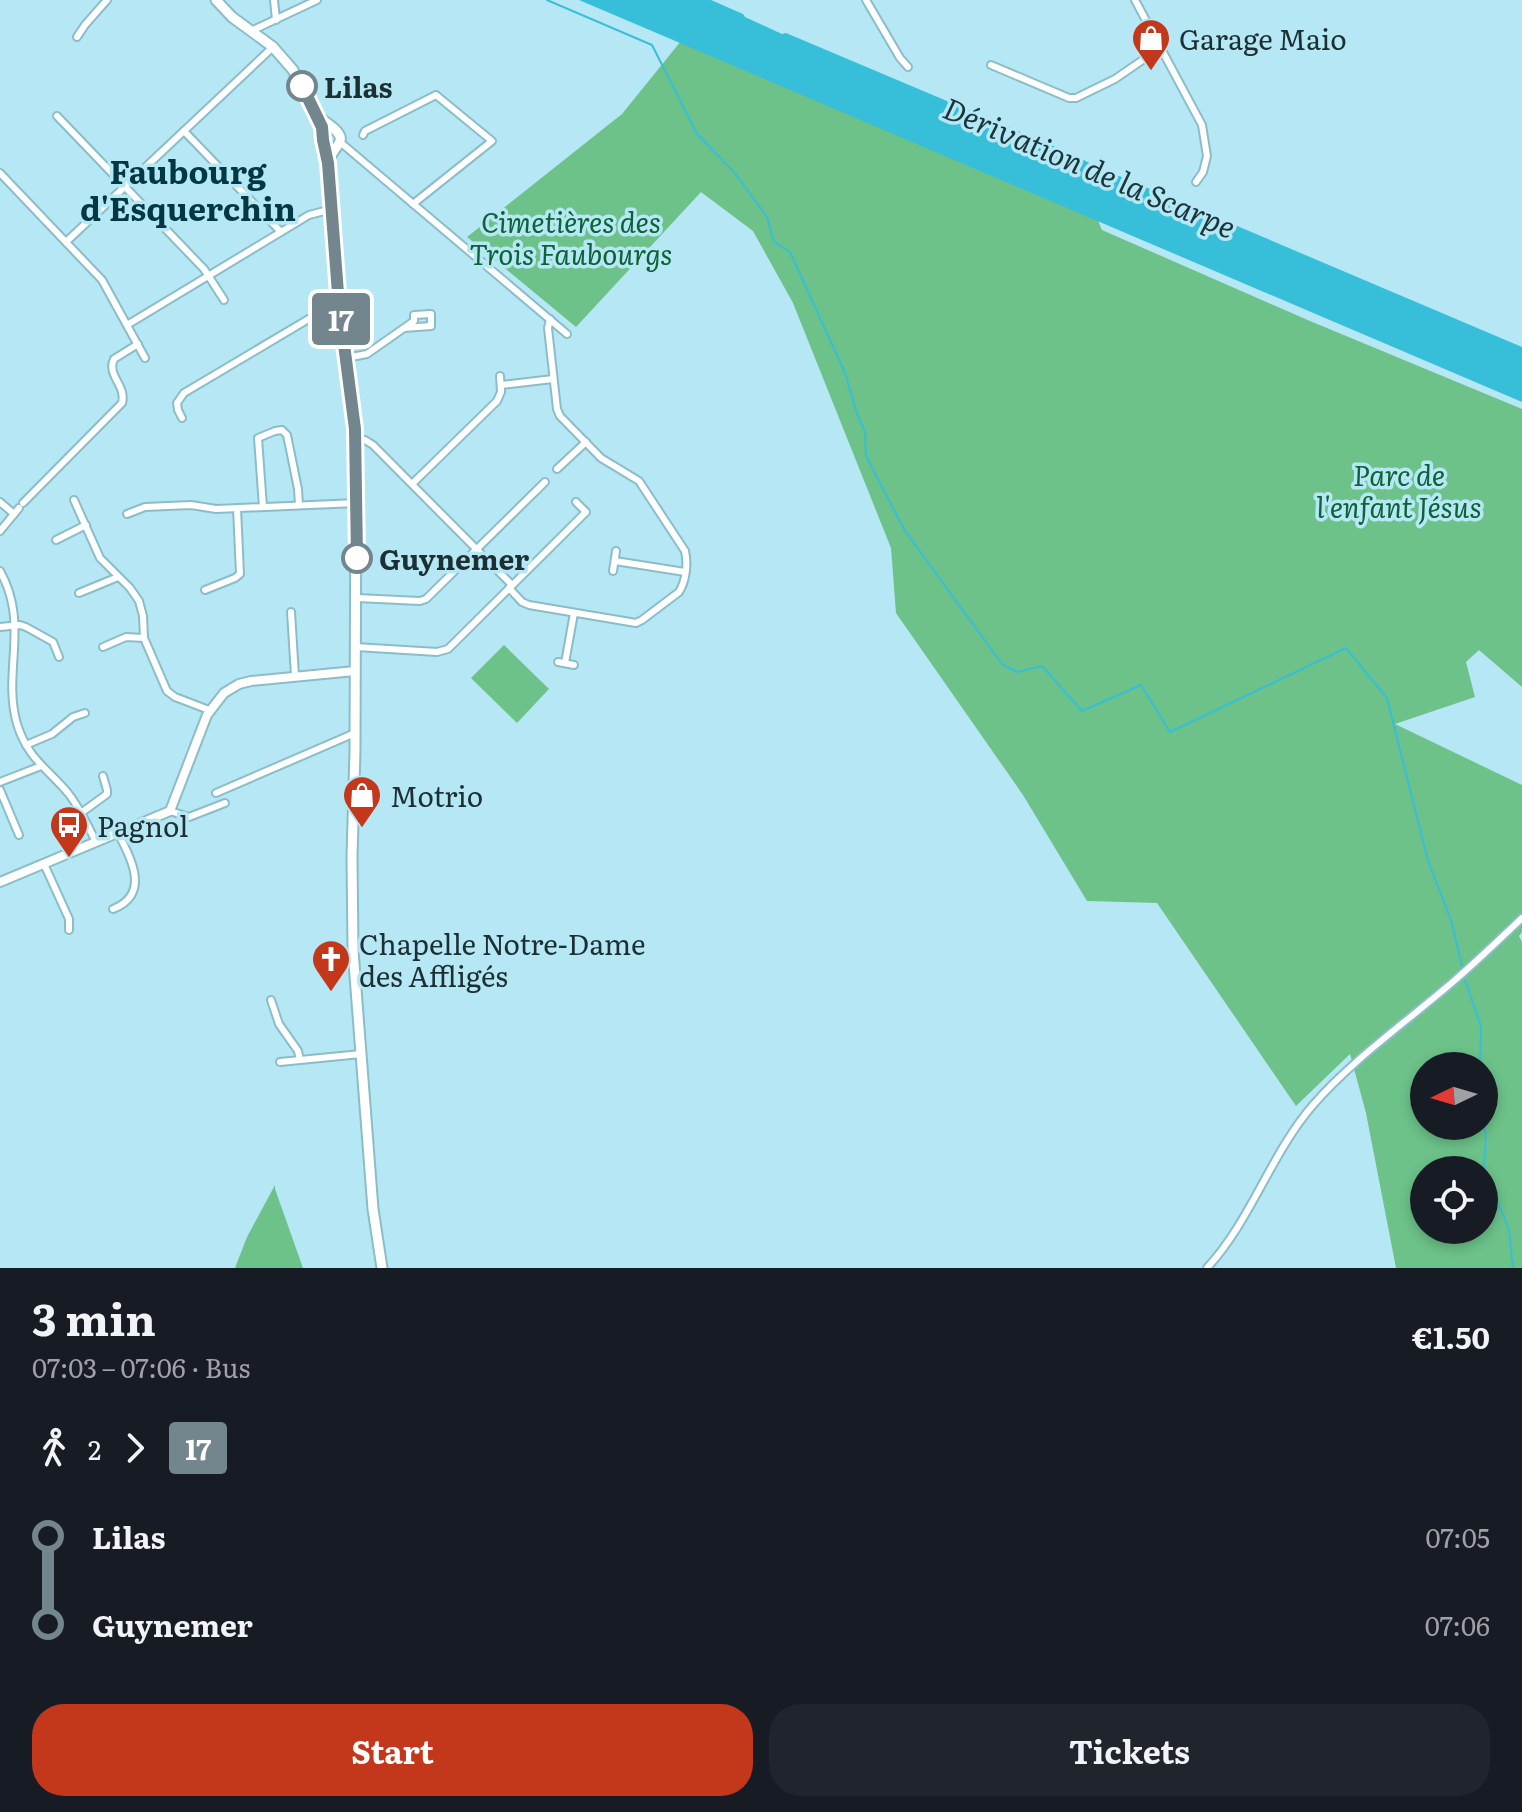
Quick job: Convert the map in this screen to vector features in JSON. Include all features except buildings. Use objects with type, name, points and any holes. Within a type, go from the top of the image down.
[{"type":"main road","points":[[216,0],[232,17],[273,47],[293,70],[322,127],[328,163],[339,306],[356,440],[353,950],[373,1209],[382,1268]]},
{"type":"main road","points":[[313,107],[321,119],[340,135],[328,163]]},
{"type":"main road","points":[[335,130],[326,131],[324,140],[328,147],[338,144]]},
{"type":"street","points":[[77,37],[107,0]]},
{"type":"street","points":[[274,0],[276,20]]},
{"type":"street","points":[[251,31],[317,0]]},
{"type":"street","points":[[866,0],[908,67]]},
{"type":"street","points":[[1135,0],[1200,119],[1206,163],[1196,182]]},
{"type":"street","points":[[66,242],[273,47]]},
{"type":"street","points":[[991,65],[1069,98],[1076,98],[1122,75],[1160,48]]},
{"type":"street","points":[[363,135],[365,131],[436,95],[492,141],[413,204]]},
{"type":"street","points":[[57,116],[209,275],[224,300]]},
{"type":"street","points":[[184,131],[281,232]]},
{"type":"street","points":[[338,144],[567,334]]},
{"type":"street","points":[[0,173],[102,280],[145,358]]},
{"type":"street","points":[[127,325],[312,213],[332,209]]},
{"type":"street","points":[[182,418],[177,403],[184,393],[322,311],[339,306]]},
{"type":"street","points":[[356,440],[365,440],[373,445],[526,604],[629,623],[639,622],[679,592],[687,559],[685,551],[639,481],[605,460],[558,413],[548,328],[550,319]]},
{"type":"street","points":[[346,358],[367,354],[404,328]]},
{"type":"street","points":[[0,531],[122,403],[123,391],[111,370],[111,364],[138,344]]},
{"type":"street","points":[[412,484],[497,401],[500,376]]},
{"type":"street","points":[[501,385],[553,379]]},
{"type":"street","points":[[263,507],[258,438],[282,430],[287,435],[299,505]]},
{"type":"street","points":[[557,469],[586,442]]},
{"type":"street","points":[[357,598],[424,600],[545,482]]},
{"type":"street","points":[[74,500],[100,558],[139,601],[144,638],[167,691],[209,710]]},
{"type":"street","points":[[0,502],[19,508]]},
{"type":"street","points":[[356,647],[445,650],[586,512],[576,502]]},
{"type":"street","points":[[127,514],[145,507],[191,505],[212,509],[357,503]]},
{"type":"street","points":[[205,590],[240,574],[237,508]]},
{"type":"street","points":[[56,540],[86,525]]},
{"type":"street","points":[[613,571],[616,551]]},
{"type":"street","points":[[615,561],[685,572]]},
{"type":"street","points":[[0,571],[12,598],[16,626],[14,710],[19,730],[41,766],[67,792],[96,842]]},
{"type":"street","points":[[79,593],[118,577]]},
{"type":"street","points":[[291,612],[295,676]]},
{"type":"street","points":[[566,663],[574,613]]},
{"type":"street","points":[[0,627],[26,627],[53,642],[59,657]]},
{"type":"street","points":[[103,647],[126,637],[144,638]]},
{"type":"street","points":[[170,811],[209,710],[224,693],[239,684],[257,680],[355,671]]},
{"type":"street","points":[[26,745],[52,734],[73,717],[85,713]]},
{"type":"street","points":[[216,793],[355,733]]},
{"type":"street","points":[[0,782],[41,766]]},
{"type":"street","points":[[81,813],[107,794],[103,776]]},
{"type":"street","points":[[0,790],[19,835]]},
{"type":"street","points":[[0,882],[170,811],[189,817],[225,803]]},
{"type":"street","points":[[113,909],[132,896],[136,884],[130,858],[118,833]]},
{"type":"street","points":[[44,864],[69,919],[69,930]]},
{"type":"street","points":[[1207,1268],[1227,1245],[1282,1146],[1314,1104],[1522,918]]},
{"type":"street","points":[[271,1000],[279,1024],[298,1051],[300,1060]]},
{"type":"street","points":[[280,1062],[361,1054]]},
{"type":"green space","points":[[706,10],[1077,170],[1102,230],[1522,409],[1522,687],[1479,650],[1466,662],[1475,697],[1395,724],[1522,785],[1522,932],[1519,936],[1522,942],[1522,1268],[1396,1268],[1366,1113],[1350,1054],[1296,1106],[1157,903],[1087,901],[1023,795],[896,613],[891,548],[793,303],[753,231],[701,192],[576,327],[467,237],[622,114]]},
{"type":"green space","points":[[504,645],[549,689],[517,723],[471,678]]},
{"type":"green space","points":[[275,1185],[303,1268],[235,1268],[247,1237]]},
{"type":"water","name":"Dérivation de la Scarpe","points":[[579,0],[711,0],[782,34],[786,33],[1075,155],[1522,347],[1522,402]]},
{"type":"waterway","points":[[547,0],[652,45],[697,134],[734,172],[767,217],[774,242],[790,252],[845,373],[865,432],[866,456],[905,531],[1002,664],[1017,672],[1042,666],[1082,711],[1141,685],[1170,732],[1346,648],[1387,698],[1428,861],[1451,920],[1462,966]]},
{"type":"waterway","points":[[1465,980],[1481,1026],[1480,1052]]},
{"type":"waterway","points":[[1486,1140],[1484,1168],[1509,1230],[1513,1268]]},
{"type":"bus line","name":"17","points":[[302,86],[322,127],[328,163],[339,306],[355,429],[357,558]]},
{"type":"place","name":"Garage Maio","points":[[1151,72]]},
{"type":"place","name":"Lilas","points":[[302,86]]},
{"type":"place","name":"Guynemer","points":[[357,558]]},
{"type":"place","name":"Motrio","points":[[362,829]]},
{"type":"place","name":"Pagnol","points":[[69,859]]},
{"type":"place","name":"Chapelle Notre-Dame des Affligés","points":[[331,993]]},
{"type":"district","name":"Faubourg d'Esquerchin","points":[[188,188]]},
{"type":"park label","name":"Cimetières des Trois Faubourgs","points":[[571,237]]},
{"type":"park label","name":"Parc de l'enfant Jésus","points":[[1399,490]]}]
